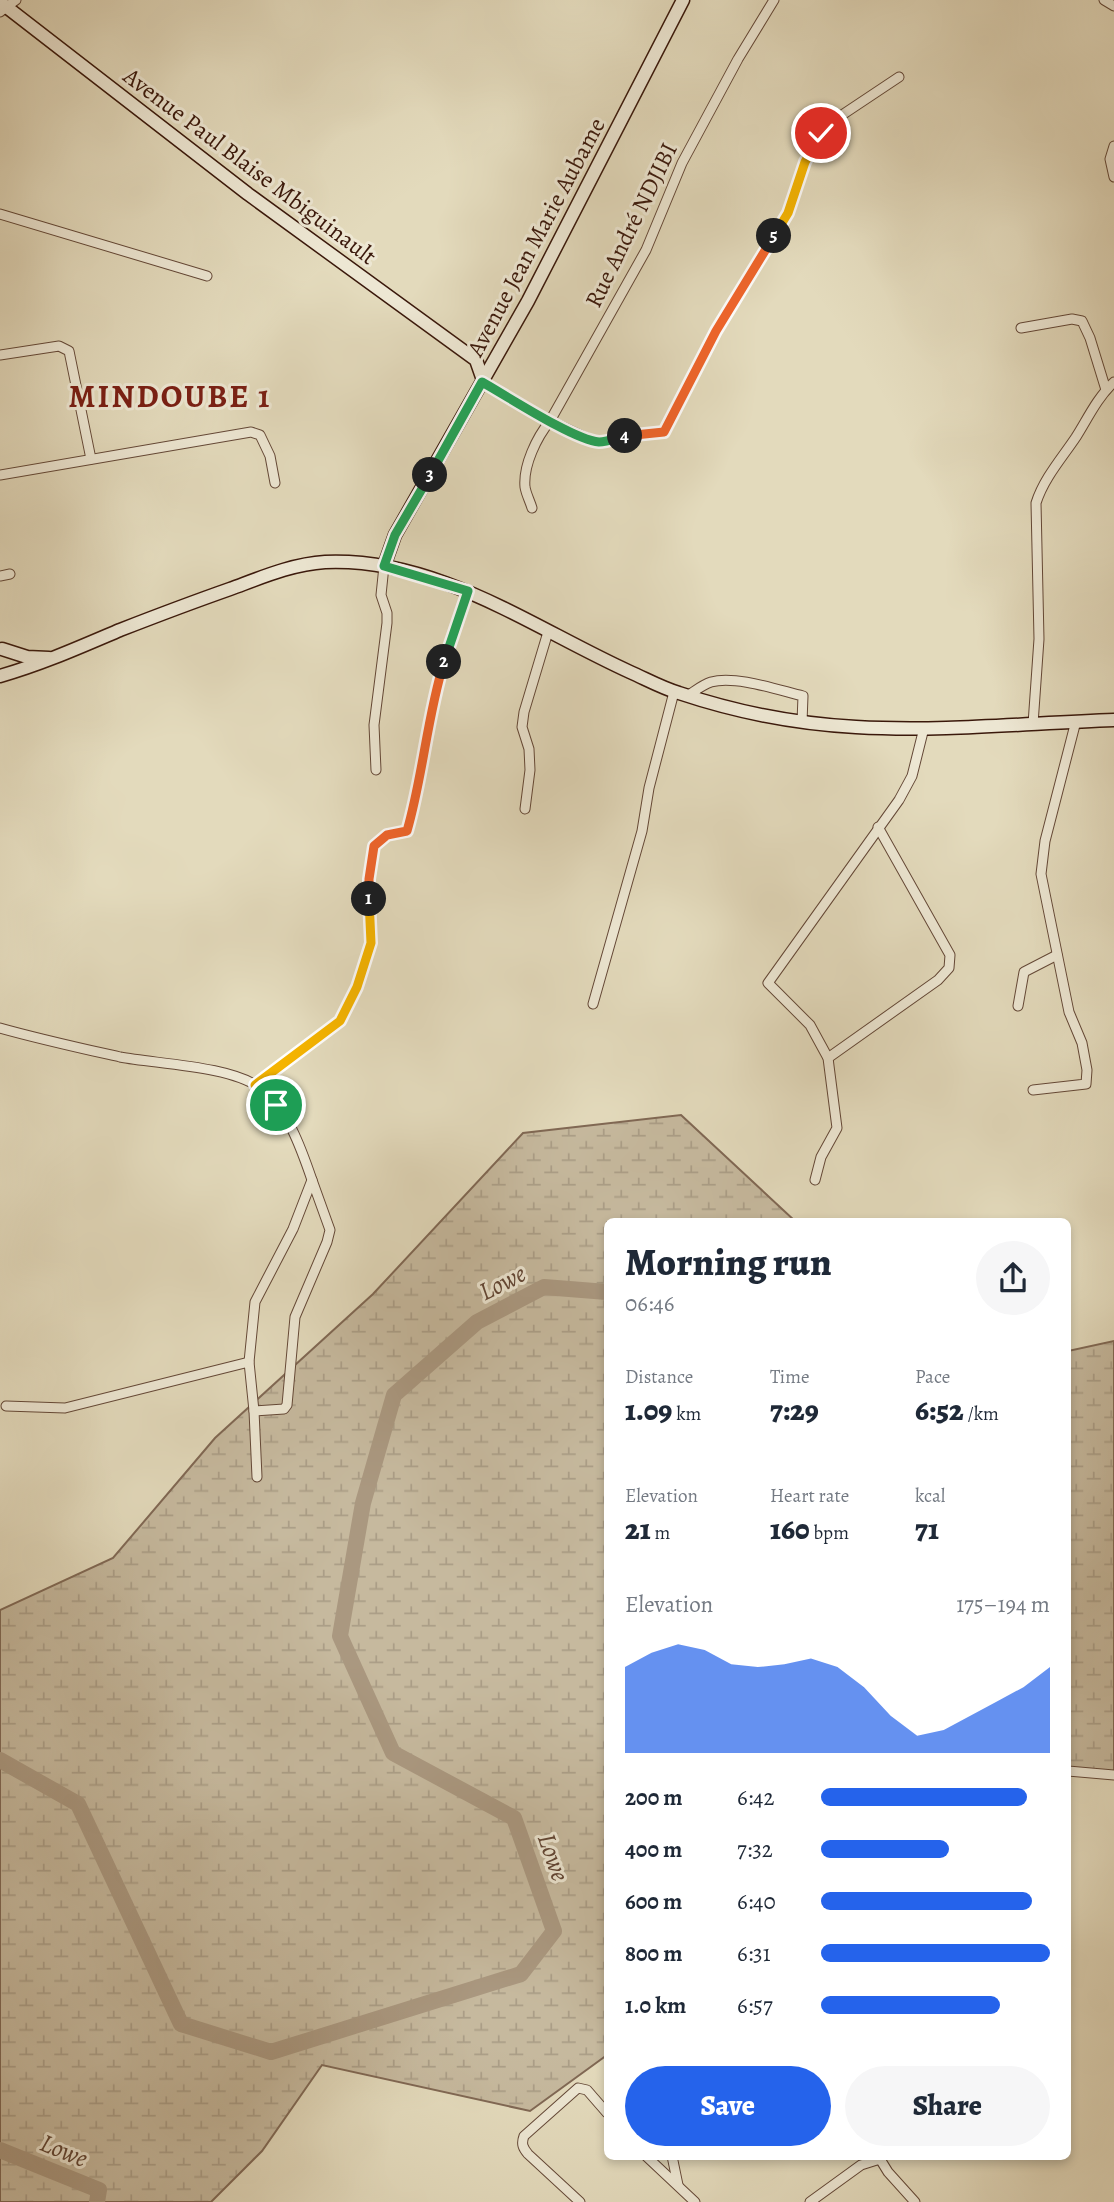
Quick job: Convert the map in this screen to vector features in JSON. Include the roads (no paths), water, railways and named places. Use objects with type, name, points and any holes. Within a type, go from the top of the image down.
[{"type":"street","name":"Avenue Jean Marie Aubame","points":[[384,566],[395,535],[528,301],[683,0]]},
{"type":"street","name":"Rue André NDJIBI","points":[[532,508],[525,490],[527,470],[540,433],[550,421],[646,250],[682,163],[738,59],[774,0]]},
{"type":"street","points":[[1104,0],[1114,6]]},
{"type":"street","name":"Avenue Paul Blaise Mbiguinault","points":[[5,5],[248,194],[476,360]]},
{"type":"street","points":[[497,356],[476,360],[483,381],[550,421],[587,438],[600,442],[664,432],[716,331],[788,213],[811,147],[833,121],[899,77]]},
{"type":"street","points":[[1114,146],[1110,159],[1114,177]]},
{"type":"street","points":[[0,214],[207,276]]},
{"type":"street","points":[[1021,327],[1072,319],[1082,321],[1106,390]]},
{"type":"street","points":[[0,355],[59,346],[69,351],[91,459]]},
{"type":"street","points":[[1033,724],[1038,639],[1036,503],[1041,487],[1114,382]]},
{"type":"street","points":[[0,475],[251,432],[260,435],[266,444],[275,483]]},
{"type":"street","points":[[3,675],[58,658],[178,607],[276,572],[322,562],[384,566],[468,591],[674,692],[737,711],[802,722],[856,727],[924,728],[1114,720]]},
{"type":"street","points":[[376,770],[374,725],[387,622],[381,595],[384,566]]},
{"type":"street","points":[[255,1085],[340,1021],[357,987],[371,943],[369,879],[374,846],[387,835],[407,831],[416,804],[419,774],[439,677],[468,591]]},
{"type":"street","points":[[525,809],[530,770],[529,749],[522,727],[548,632]]},
{"type":"street","points":[[1,649],[34,658],[58,658]]},
{"type":"street","points":[[1,649],[9,664],[3,675]]},
{"type":"street","points":[[687,696],[707,683],[716,681],[764,687],[803,696],[802,722]]},
{"type":"street","points":[[593,1004],[642,831],[649,788],[674,692]]},
{"type":"street","points":[[1033,1090],[1086,1084],[1087,1070],[1082,1043],[1069,1012],[1041,874],[1045,841],[1076,721]]},
{"type":"street","points":[[815,1180],[821,1157],[837,1128],[828,1058],[810,1025],[768,983],[899,800],[912,776],[924,728]]},
{"type":"street","points":[[828,1058],[938,980],[949,968],[950,955],[878,827]]},
{"type":"street","points":[[1018,1006],[1024,972],[1057,955]]},
{"type":"street","points":[[0,1028],[121,1057],[247,1080],[268,1096],[289,1124],[300,1146],[330,1230],[295,1317],[287,1405],[277,1411],[254,1411]]},
{"type":"street","points":[[257,1476],[249,1362],[255,1302],[293,1229],[312,1180]]},
{"type":"street","points":[[6,1406],[65,1408],[249,1362]]},
{"type":"street","points":[[1071,1771],[1114,1775]]},
{"type":"street","points":[[580,2202],[528,2154],[522,2141],[524,2136],[578,2088],[587,2090],[604,2110]]},
{"type":"street","points":[[650,2160],[695,2202]]},
{"type":"street","points":[[673,2160],[678,2186]]},
{"type":"street","points":[[810,2202],[867,2160]]},
{"type":"street","points":[[881,2160],[888,2172],[915,2202]]},
{"type":"waterway","name":"Lowe","points":[[0,1760],[78,1804],[181,2024],[271,2052],[521,1974],[554,1931],[514,1818],[393,1753],[340,1636],[363,1503],[394,1395],[477,1322],[544,1287],[604,1292]]},
{"type":"waterway","name":"Lowe","points":[[0,2150],[99,2190],[97,2202]]},
{"type":"district","name":"MINDOUBE 1","points":[[170,396]]}]
